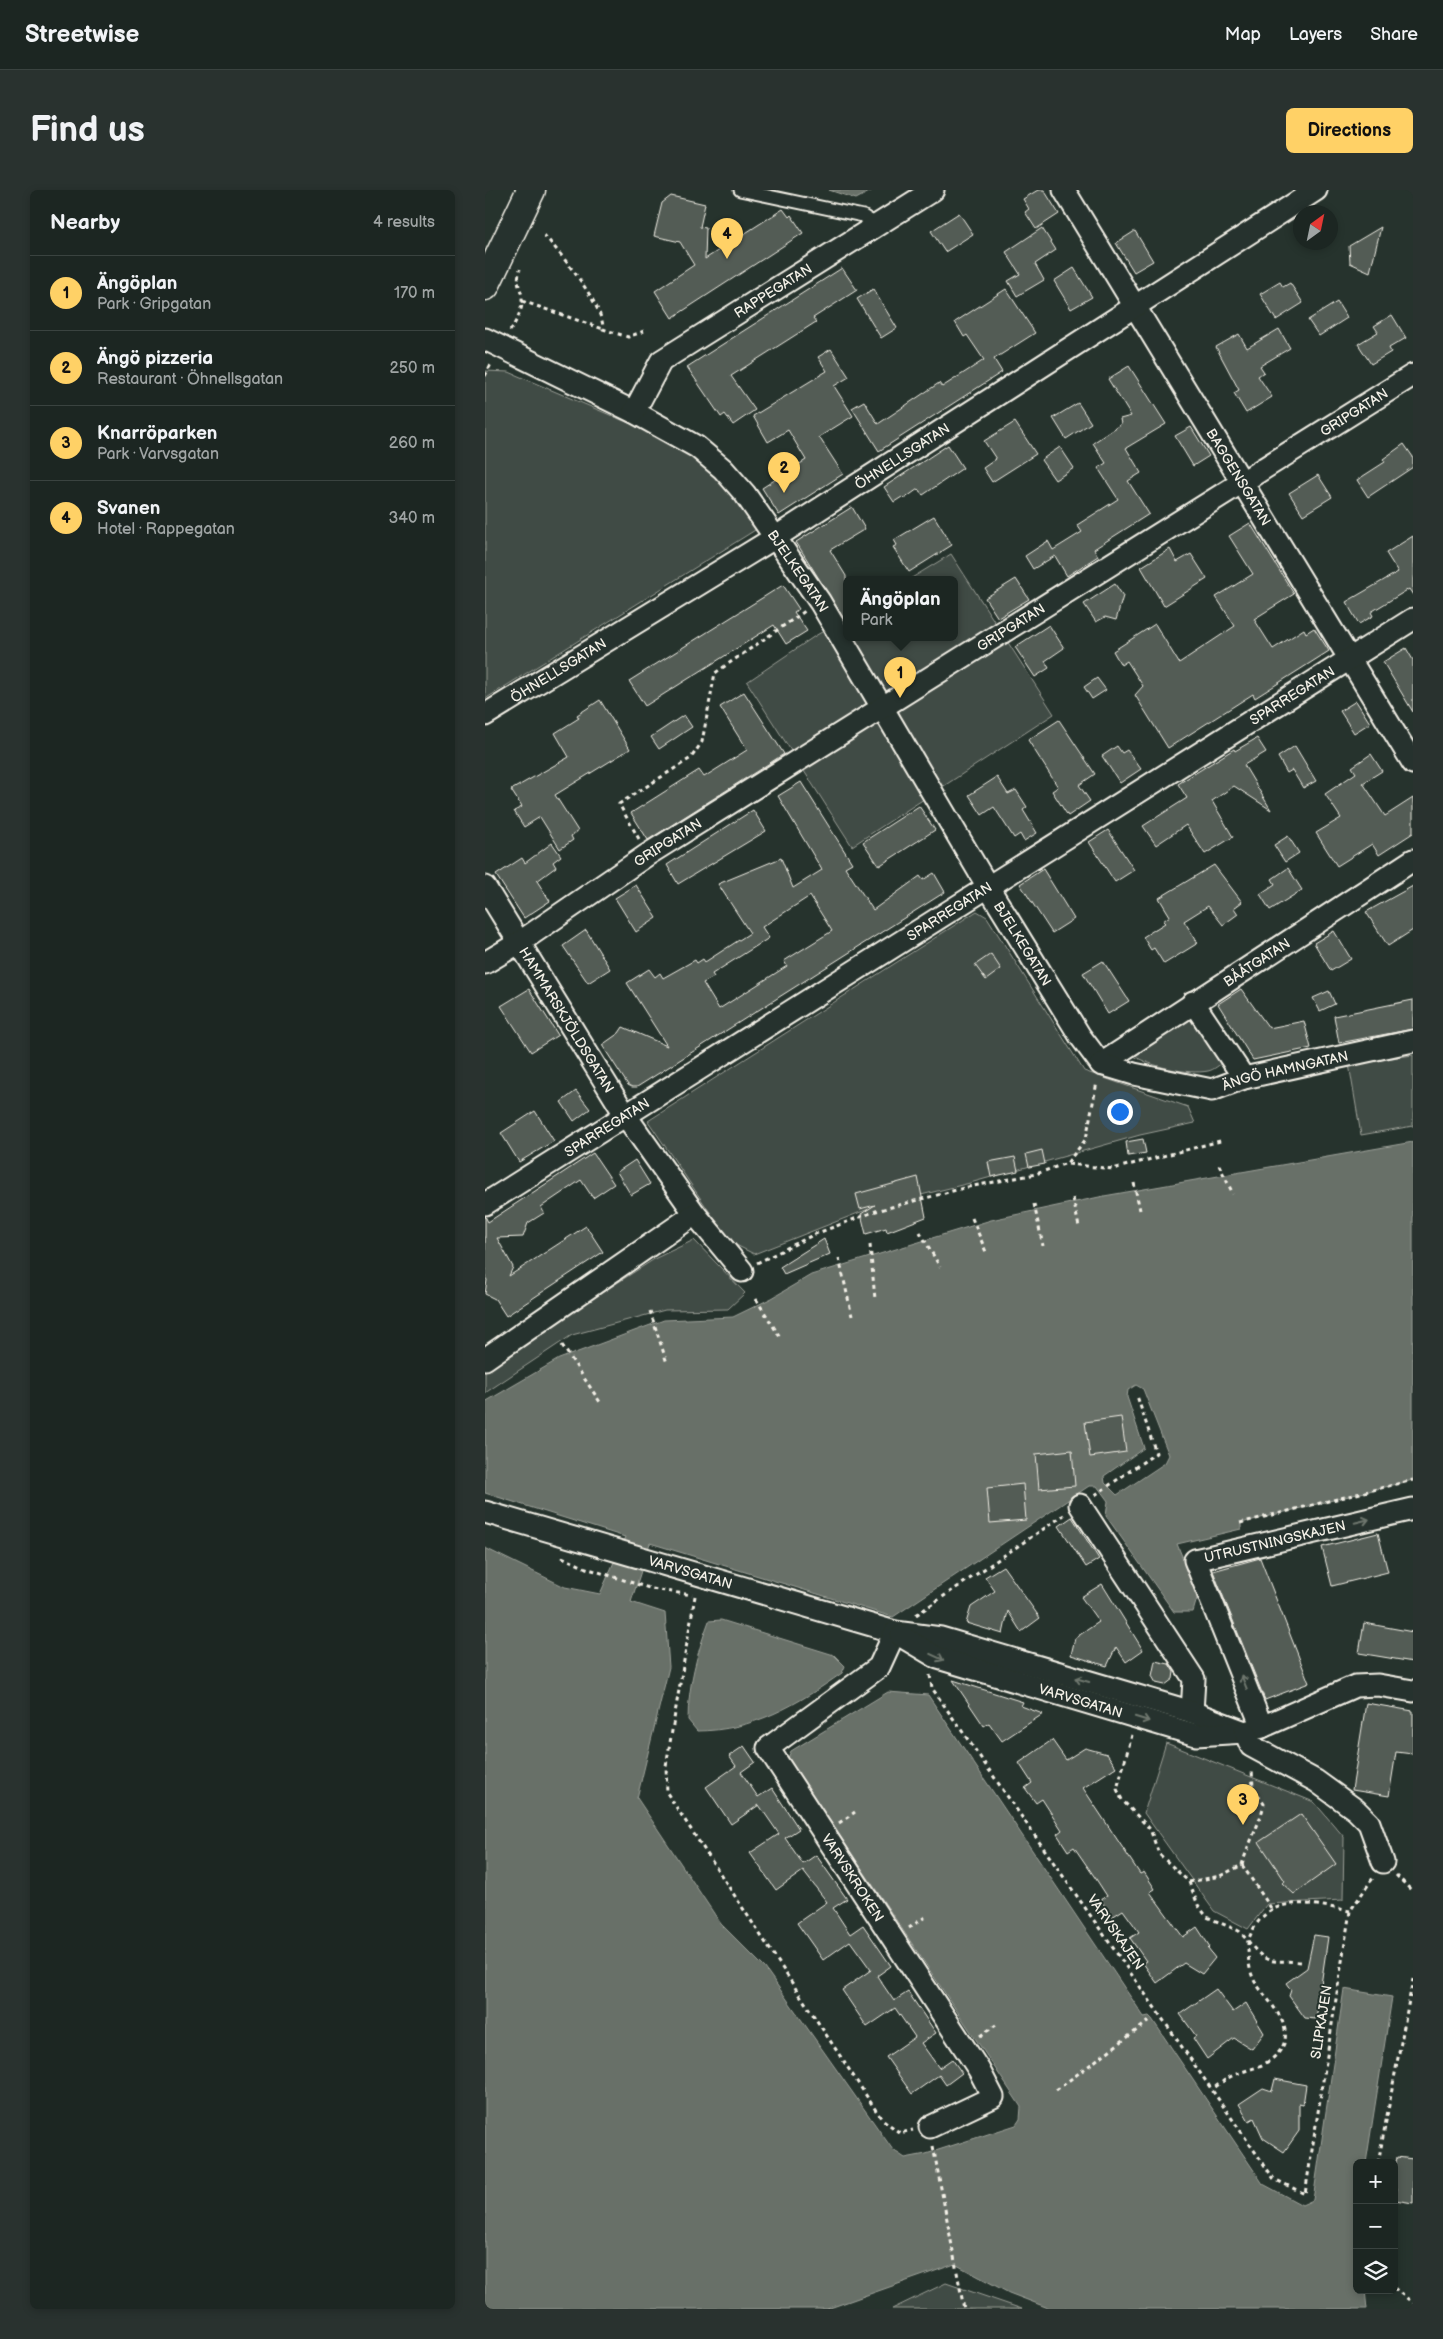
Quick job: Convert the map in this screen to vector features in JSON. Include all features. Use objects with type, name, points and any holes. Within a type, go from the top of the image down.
[{"type":"main road","points":[[485,286],[531,190]]},
{"type":"street","name":"RAPPEGATAN","points":[[634,412],[661,361],[933,190]]},
{"type":"street","name":"BAGGENSGATAN","points":[[1064,190],[1413,763]]},
{"type":"street","name":"ÖHNELLSGATAN","points":[[485,715],[775,536],[1316,190]]},
{"type":"street","name":"BJELKEGATAN","points":[[493,343],[634,412],[697,447],[723,469],[745,494],[820,602],[988,887],[1080,1036],[1101,1064]]},
{"type":"street","name":"GRIPGATAN","points":[[485,963],[520,942],[647,855],[1413,375]]},
{"type":"street","name":"SPARREGATAN","points":[[485,1204],[1413,619]]},
{"type":"street","name":"BÅÅTGATAN","points":[[1101,1064],[1193,1002],[1413,860]]},
{"type":"street","name":"HAMMARSKJÖLDSGATAN","points":[[485,887],[627,1116],[695,1214],[743,1271]]},
{"type":"street","points":[[1193,1002],[1244,1078]]},
{"type":"street","name":"ÄNGÖ HAMNGATAN","points":[[1101,1064],[1134,1074],[1212,1090],[1244,1078],[1413,1040]]},
{"type":"street","points":[[485,1359],[695,1214]]},
{"type":"street","points":[[1087,1500],[1194,1679],[1192,1712]]},
{"type":"street","name":"UTRUSTNINGSKAJEN","points":[[1254,1729],[1195,1560],[1413,1509]]},
{"type":"street","name":"VARVSGATAN","points":[[485,1512],[895,1632],[941,1638],[1254,1729]]},
{"type":"street","name":"VARVSGATAN","points":[[895,1632],[938,1658],[1196,1735],[1254,1729],[1355,1686],[1378,1685],[1413,1691]]},
{"type":"street","name":"VARVSKROKEN","points":[[895,1632],[879,1667],[768,1748],[979,2070],[993,2097],[932,2137]]},
{"type":"street","points":[[1254,1729],[1251,1746],[1316,1781],[1356,1810],[1369,1823],[1383,1862]]},
{"type":"lane","points":[[740,190],[863,216],[877,225]]},
{"type":"path","points":[[544,235],[564,258],[592,301],[603,319],[603,329]]},
{"type":"path","points":[[485,376],[493,343],[517,319],[522,301],[517,283],[522,260]]},
{"type":"path","points":[[522,301],[628,337],[644,331]]},
{"type":"path","points":[[647,855],[619,804],[691,758],[701,742],[715,672],[820,602]]},
{"type":"path","points":[[1067,1163],[1086,1139],[1101,1064]]},
{"type":"path","points":[[743,1271],[815,1234],[876,1211],[968,1188],[1036,1174],[1067,1163],[1113,1170],[1225,1140]]},
{"type":"path","points":[[1219,1165],[1233,1194]]},
{"type":"path","points":[[1135,1183],[1140,1210]]},
{"type":"path","points":[[1073,1198],[1079,1227]]},
{"type":"path","points":[[1034,1204],[1043,1246]]},
{"type":"path","points":[[972,1218],[986,1252]]},
{"type":"path","points":[[920,1232],[940,1267]]},
{"type":"path","points":[[870,1245],[875,1299]]},
{"type":"path","points":[[839,1258],[852,1316]]},
{"type":"path","points":[[756,1299],[780,1337]]},
{"type":"path","points":[[650,1311],[667,1362]]},
{"type":"path","points":[[562,1345],[600,1402]]},
{"type":"path","points":[[895,1632],[923,1609],[1156,1452],[1137,1396]]},
{"type":"path","points":[[1240,1523],[1413,1480]]},
{"type":"path","points":[[571,1561],[586,1568],[652,1589],[674,1591]]},
{"type":"path","points":[[695,1596],[666,1766],[667,1793],[881,2118],[900,2133],[932,2137],[964,2309]]},
{"type":"path","name":"VARVSKAJEN","points":[[929,1667],[932,1688],[1274,2179],[1305,2194]]},
{"type":"path","points":[[1134,1728],[1117,1789],[1128,1808],[1150,1829],[1159,1854],[1189,1882],[1198,1905],[1207,1917],[1239,1931],[1257,1953],[1271,1962],[1300,1962]]},
{"type":"path","points":[[1189,1882],[1220,1876],[1242,1865],[1247,1848],[1259,1822],[1263,1804],[1253,1788]]},
{"type":"path","points":[[833,1826],[855,1812]]},
{"type":"path","points":[[1383,1862],[1413,1892]]},
{"type":"path","name":"SLIPKAJEN","points":[[1305,2194],[1350,1911],[1383,1862]]},
{"type":"path","points":[[1242,1865],[1271,1908]]},
{"type":"path","points":[[1212,2090],[1232,2075],[1260,2067],[1275,2057],[1285,2041],[1283,2023],[1276,2007],[1255,1981],[1249,1966],[1248,1941],[1253,1926],[1271,1908],[1289,1905],[1320,1905],[1350,1911]]},
{"type":"path","points":[[904,1932],[925,1917]]},
{"type":"path","points":[[1379,2159],[1413,1979]]},
{"type":"path","points":[[1056,2090],[1152,2019]]},
{"type":"path","points":[[975,2039],[996,2025]]},
{"type":"path","points":[[1398,2291],[1413,2303]]},
{"type":"shaded area","points":[[829,190],[873,190],[856,199]]},
{"type":"shaded area","points":[[485,371],[509,372],[697,452],[760,527],[485,699]]},
{"type":"shaded area","points":[[951,554],[1054,714],[852,846],[747,682],[815,636],[843,620],[843,641],[958,641],[958,576],[915,576]]},
{"type":"shaded area","points":[[977,911],[987,917],[1084,1071],[1188,1107],[1195,1123],[1140,1135],[970,1183],[876,1206],[754,1254],[730,1242],[648,1121]]},
{"type":"shaded area","points":[[1188,1016],[1196,1017],[1225,1061],[1210,1070],[1190,1072],[1159,1066],[1134,1056],[1137,1048]]},
{"type":"shaded area","points":[[1413,1055],[1413,1126],[1361,1135],[1349,1064]]},
{"type":"shaded area","points":[[1413,1142],[1413,1480],[1241,1523],[1241,1529],[1177,1544],[1198,1595],[1193,1612],[1174,1612],[1106,1516],[1108,1501],[1097,1486],[1089,1486],[893,1617],[650,1543],[631,1602],[665,1613],[669,1667],[637,1798],[721,1924],[765,1968],[893,2150],[905,2158],[926,2154],[1016,2125],[1020,2119],[1021,2107],[788,1758],[791,1751],[888,1692],[928,1695],[1144,2017],[1149,2016],[1152,2019],[1263,2184],[1302,2205],[1313,2200],[1344,1989],[1392,1997],[1367,2159],[1353,2159],[1353,2294],[1365,2294],[1367,2309],[1051,2309],[1009,2293],[955,2264],[827,2309],[485,2309],[485,1548],[565,1587],[600,1594],[625,1537],[485,1493],[485,1402],[559,1359],[664,1320],[733,1317],[772,1298],[811,1275],[991,1220],[1104,1196]],"holes":[[[1136,1385],[1143,1389],[1169,1455],[1165,1463],[1117,1495],[1105,1483],[1104,1476],[1144,1448],[1127,1397],[1128,1390]]]},
{"type":"shaded area","points":[[694,1240],[745,1293],[728,1309],[665,1310],[572,1335],[485,1393],[485,1368],[656,1258]]},
{"type":"shaded area","points":[[721,1620],[834,1655],[845,1666],[842,1673],[809,1695],[774,1714],[737,1726],[718,1730],[697,1731],[688,1720],[688,1707],[694,1670],[709,1621]]},
{"type":"shaded area","points":[[1166,1743],[1314,1802],[1344,1837],[1343,1900],[1267,1904],[1248,1929],[1214,1911],[1144,1813]]},
{"type":"shaded area","points":[[946,2283],[1022,2309],[892,2309]]},
{"type":"building","points":[[1038,190],[1044,190],[1059,214],[1036,229],[1025,212],[1029,209],[1023,199]]},
{"type":"building","points":[[671,196],[705,204],[700,227],[706,228],[705,259],[783,209],[789,217],[791,215],[803,233],[672,318],[655,291],[694,265],[680,242],[654,236],[662,203]]},
{"type":"building","points":[[959,213],[973,234],[945,252],[931,231]]},
{"type":"building","points":[[1381,227],[1370,272],[1350,263],[1349,246]]},
{"type":"building","points":[[1042,228],[1056,250],[1035,264],[1044,280],[1017,296],[1008,281],[1020,274],[1006,252]]},
{"type":"building","points":[[1135,231],[1153,261],[1134,272],[1116,243]]},
{"type":"building","points":[[842,268],[857,290],[813,318],[816,322],[731,376],[755,410],[733,425],[725,414],[721,417],[687,367]]},
{"type":"building","points":[[1074,268],[1092,297],[1071,309],[1054,281]]},
{"type":"building","points":[[1280,282],[1283,287],[1290,283],[1303,303],[1276,320],[1260,294]]},
{"type":"building","points":[[873,289],[897,328],[881,338],[857,299]]},
{"type":"building","points":[[1006,289],[1035,333],[994,359],[1002,372],[879,451],[852,408],[864,401],[878,424],[939,383],[942,387],[984,360],[967,335],[964,337],[955,322]]},
{"type":"building","points":[[1337,302],[1347,318],[1319,336],[1308,320]]},
{"type":"building","points":[[1392,315],[1406,338],[1389,348],[1391,352],[1371,364],[1358,344],[1378,332],[1374,326]]},
{"type":"building","points":[[1279,329],[1290,348],[1260,366],[1264,372],[1258,376],[1272,397],[1246,413],[1234,393],[1239,390],[1216,347],[1239,334],[1247,348]]},
{"type":"building","points":[[831,349],[849,377],[834,386],[853,416],[819,437],[843,474],[779,515],[762,488],[806,460],[788,430],[768,442],[753,416],[827,371],[818,357]]},
{"type":"building","points":[[1129,366],[1166,424],[1126,448],[1141,473],[1128,481],[1149,514],[1094,549],[1098,556],[1067,576],[1055,556],[1033,569],[1025,556],[1048,541],[1053,550],[1082,532],[1077,525],[1118,499],[1098,468],[1106,463],[1093,443],[1121,424],[1120,419],[1131,416],[1108,379]]},
{"type":"building","points":[[1078,403],[1091,423],[1066,439],[1053,418]]},
{"type":"building","points":[[1015,422],[1036,454],[992,482],[983,468],[996,459],[984,441]]},
{"type":"building","points":[[1191,427],[1209,456],[1193,466],[1175,436]]},
{"type":"building","points":[[1404,444],[1413,457],[1413,467],[1368,497],[1357,480],[1385,462],[1383,459]]},
{"type":"building","points":[[948,445],[963,468],[923,495],[918,489],[904,499],[902,497],[894,502],[884,487]]},
{"type":"building","points":[[1060,447],[1074,468],[1055,480],[1041,460]]},
{"type":"building","points":[[1318,475],[1332,497],[1303,515],[1289,493]]},
{"type":"building","points":[[852,507],[865,529],[830,550],[846,576],[843,576],[843,617],[796,542]]},
{"type":"building","points":[[934,516],[952,545],[909,572],[893,547],[897,545],[894,540]]},
{"type":"building","points":[[1250,523],[1294,594],[1254,619],[1273,649],[1304,629],[1306,633],[1314,628],[1329,651],[1255,698],[1253,694],[1168,748],[1135,695],[1143,686],[1127,661],[1121,665],[1113,651],[1155,624],[1179,663],[1235,626],[1216,597],[1253,574],[1229,536]]},
{"type":"building","points":[[1413,536],[1413,595],[1409,589],[1371,612],[1373,616],[1359,624],[1346,602],[1398,572],[1386,553]]},
{"type":"building","points":[[1170,549],[1177,562],[1191,554],[1207,579],[1164,606],[1141,567]]},
{"type":"building","points":[[1016,579],[1029,599],[998,618],[985,598]]},
{"type":"building","points":[[1115,584],[1123,596],[1116,620],[1105,617],[1096,622],[1084,604]]},
{"type":"building","points":[[783,585],[799,609],[794,612],[807,631],[786,644],[774,625],[645,706],[629,681]]},
{"type":"building","points":[[1049,625],[1064,648],[1045,661],[1049,668],[1035,677],[1015,647]]},
{"type":"building","points":[[1406,648],[1413,660],[1413,712],[1383,662]]},
{"type":"building","points":[[1097,678],[1106,690],[1092,699],[1084,687]]},
{"type":"building","points":[[744,692],[784,754],[648,840],[631,813],[699,770],[704,777],[747,750],[720,707]]},
{"type":"building","points":[[600,700],[630,749],[555,795],[578,831],[571,836],[573,840],[560,849],[540,817],[524,827],[514,811],[522,807],[511,790],[569,757],[555,733],[579,718],[577,715]]},
{"type":"building","points":[[1356,701],[1370,723],[1354,733],[1340,711]]},
{"type":"building","points":[[684,715],[692,727],[659,749],[651,737]]},
{"type":"building","points":[[1059,720],[1095,774],[1079,785],[1090,801],[1068,816],[1052,791],[1058,787],[1028,740]]},
{"type":"building","points":[[1257,738],[1266,752],[1244,765],[1271,810],[1234,786],[1212,801],[1233,837],[1205,854],[1186,825],[1156,845],[1143,826],[1187,798],[1178,784],[1234,749],[1235,751]]},
{"type":"building","points":[[1117,746],[1122,753],[1127,750],[1141,769],[1120,783],[1102,756]]},
{"type":"building","points":[[1295,746],[1316,781],[1303,788],[1292,770],[1287,773],[1278,757]]},
{"type":"building","points":[[1371,754],[1382,771],[1363,783],[1385,816],[1413,798],[1413,833],[1379,855],[1372,844],[1337,866],[1316,833],[1341,818],[1325,794],[1356,773],[1352,767]]},
{"type":"building","points":[[997,777],[1008,794],[1016,790],[1027,807],[1023,810],[1037,833],[1024,841],[1020,834],[1014,838],[994,807],[982,815],[969,795]]},
{"type":"building","points":[[801,782],[852,863],[845,867],[873,910],[920,876],[923,880],[934,873],[945,892],[637,1087],[628,1085],[602,1045],[619,1033],[623,1027],[667,1046],[627,983],[649,969],[655,977],[660,973],[663,978],[695,960],[697,963],[703,959],[705,962],[750,933],[718,884],[781,858],[793,888],[822,870],[778,796]],"holes":[[[810,896],[832,931],[784,961],[787,966],[719,1009],[703,983],[714,977],[712,974],[769,938],[762,927]]]},
{"type":"building","points":[[919,806],[935,830],[879,866],[863,842]]},
{"type":"building","points":[[753,810],[766,831],[678,884],[667,865]]},
{"type":"building","points":[[1108,830],[1134,870],[1115,882],[1089,842]]},
{"type":"building","points":[[1288,836],[1299,853],[1285,862],[1274,845]]},
{"type":"building","points":[[552,843],[561,856],[553,862],[556,867],[537,881],[550,901],[524,918],[496,875],[522,858],[525,863]]},
{"type":"building","points":[[1214,865],[1242,902],[1234,908],[1238,914],[1223,925],[1208,906],[1184,921],[1198,943],[1164,964],[1154,948],[1151,950],[1143,937],[1165,923],[1163,921],[1170,916],[1159,898]]},
{"type":"building","points":[[1288,868],[1302,890],[1270,910],[1260,894],[1275,884],[1272,879]]},
{"type":"building","points":[[1043,869],[1074,919],[1052,933],[1020,884]]},
{"type":"building","points":[[636,885],[657,918],[636,932],[615,898]]},
{"type":"building","points":[[1413,886],[1413,930],[1388,946],[1366,912]]},
{"type":"building","points":[[586,930],[610,969],[588,983],[563,946]]},
{"type":"building","points":[[1334,931],[1351,959],[1331,971],[1314,943]]},
{"type":"building","points":[[991,954],[1001,969],[986,980],[975,965]]},
{"type":"building","points":[[1103,961],[1129,1001],[1108,1014],[1083,973]]},
{"type":"building","points":[[529,989],[558,1035],[531,1052],[501,1006]]},
{"type":"building","points":[[1241,989],[1269,1028],[1304,1021],[1311,1048],[1253,1060],[1218,1004]]},
{"type":"building","points":[[1329,991],[1335,1004],[1320,1011],[1313,998]]},
{"type":"building","points":[[1413,1000],[1413,1029],[1339,1043],[1334,1016]]},
{"type":"building","points":[[576,1091],[590,1109],[574,1121],[561,1102]]},
{"type":"building","points":[[535,1111],[554,1141],[519,1162],[501,1133]]},
{"type":"building","points":[[1143,1139],[1146,1153],[1128,1156],[1126,1142]]},
{"type":"building","points":[[1042,1150],[1045,1164],[1029,1167],[1026,1154]]},
{"type":"building","points":[[593,1153],[614,1184],[593,1198],[581,1180],[541,1207],[544,1213],[528,1223],[523,1237],[497,1238],[513,1267],[509,1276],[586,1226],[603,1252],[506,1316],[495,1299],[485,1294],[487,1280],[485,1277],[485,1216],[488,1222]]},
{"type":"building","points":[[1015,1157],[1018,1171],[991,1177],[988,1162]]},
{"type":"building","points":[[635,1160],[650,1184],[631,1195],[617,1172]]},
{"type":"building","points":[[918,1177],[926,1217],[887,1232],[886,1228],[866,1234],[861,1214],[875,1205],[860,1209],[856,1194]]},
{"type":"building","points":[[824,1239],[830,1254],[784,1274],[780,1267]]},
{"type":"building","points":[[1121,1417],[1126,1452],[1090,1457],[1085,1422]]},
{"type":"building","points":[[1072,1450],[1075,1486],[1039,1489],[1036,1454]]},
{"type":"building","points":[[1023,1484],[1026,1520],[990,1523],[987,1488]]},
{"type":"building","points":[[1072,1517],[1099,1559],[1086,1567],[1059,1526]]},
{"type":"building","points":[[1378,1533],[1388,1572],[1332,1586],[1322,1547]]},
{"type":"building","points":[[1260,1558],[1309,1683],[1265,1700],[1213,1571]]},
{"type":"building","points":[[1003,1566],[1040,1618],[1021,1632],[1008,1611],[1003,1634],[966,1623],[971,1607],[995,1591],[985,1577]]},
{"type":"building","points":[[1102,1584],[1143,1650],[1126,1662],[1116,1647],[1107,1666],[1071,1655],[1075,1638],[1099,1622],[1081,1597]]},
{"type":"building","points":[[1364,1623],[1413,1632],[1413,1662],[1359,1653]]},
{"type":"building","points":[[1155,1661],[1169,1664],[1174,1672],[1173,1679],[1165,1685],[1156,1683],[1152,1676]]},
{"type":"building","points":[[953,1680],[1023,1702],[1021,1706],[1043,1714],[1002,1741],[989,1723],[984,1726]]},
{"type":"building","points":[[1366,1703],[1413,1711],[1413,1754],[1396,1752],[1389,1796],[1352,1790]]},
{"type":"building","points":[[1052,1740],[1066,1760],[1085,1748],[1107,1754],[1116,1767],[1083,1788],[1140,1874],[1144,1872],[1155,1889],[1150,1892],[1183,1937],[1197,1927],[1210,1947],[1208,1949],[1215,1958],[1202,1974],[1184,1963],[1157,1983],[1143,1963],[1146,1961],[1130,1938],[1139,1932],[1123,1910],[1112,1917],[1101,1900],[1107,1896],[1096,1879],[1074,1847],[1068,1851],[1057,1834],[1062,1830],[1042,1799],[1036,1803],[1025,1788],[1032,1783],[1019,1763]]},
{"type":"building","points":[[744,1746],[755,1762],[741,1772],[758,1797],[772,1788],[799,1829],[785,1838],[803,1864],[816,1855],[847,1899],[833,1908],[850,1934],[863,1925],[891,1966],[877,1976],[894,2001],[908,1992],[936,2033],[921,2043],[939,2068],[952,2059],[962,2073],[946,2085],[939,2075],[912,2094],[886,2057],[915,2037],[895,2008],[867,2027],[842,1990],[871,1970],[850,1941],[823,1960],[797,1923],[827,1902],[803,1871],[776,1890],[750,1853],[779,1834],[759,1805],[731,1824],[706,1787],[736,1766],[729,1756]]},
{"type":"building","points":[[1301,1814],[1336,1864],[1294,1894],[1282,1883],[1285,1881],[1259,1842]]},
{"type":"building","points":[[1314,1935],[1328,1937],[1316,2019],[1305,2018],[1289,1996],[1291,1990],[1286,1983],[1307,1968]]},
{"type":"building","points":[[1216,1989],[1233,2012],[1246,2003],[1264,2033],[1252,2049],[1234,2038],[1207,2059],[1193,2038],[1196,2036],[1180,2014]]},
{"type":"building","points":[[1275,2079],[1306,2085],[1303,2105],[1299,2104],[1299,2131],[1284,2152],[1263,2138],[1254,2118],[1249,2121],[1239,2104],[1263,2088],[1272,2091]]},
{"type":"building","points":[[1397,2157],[1413,2159],[1413,2203],[1398,2200]]},
{"type":"place","name":"Svanen","points":[[727,259]]},
{"type":"place","name":"Ängö pizzeria","points":[[784,493]]},
{"type":"place","name":"Ängöplan","points":[[900,698]]},
{"type":"place","name":"Knarröparken","points":[[1243,1825]]}]
